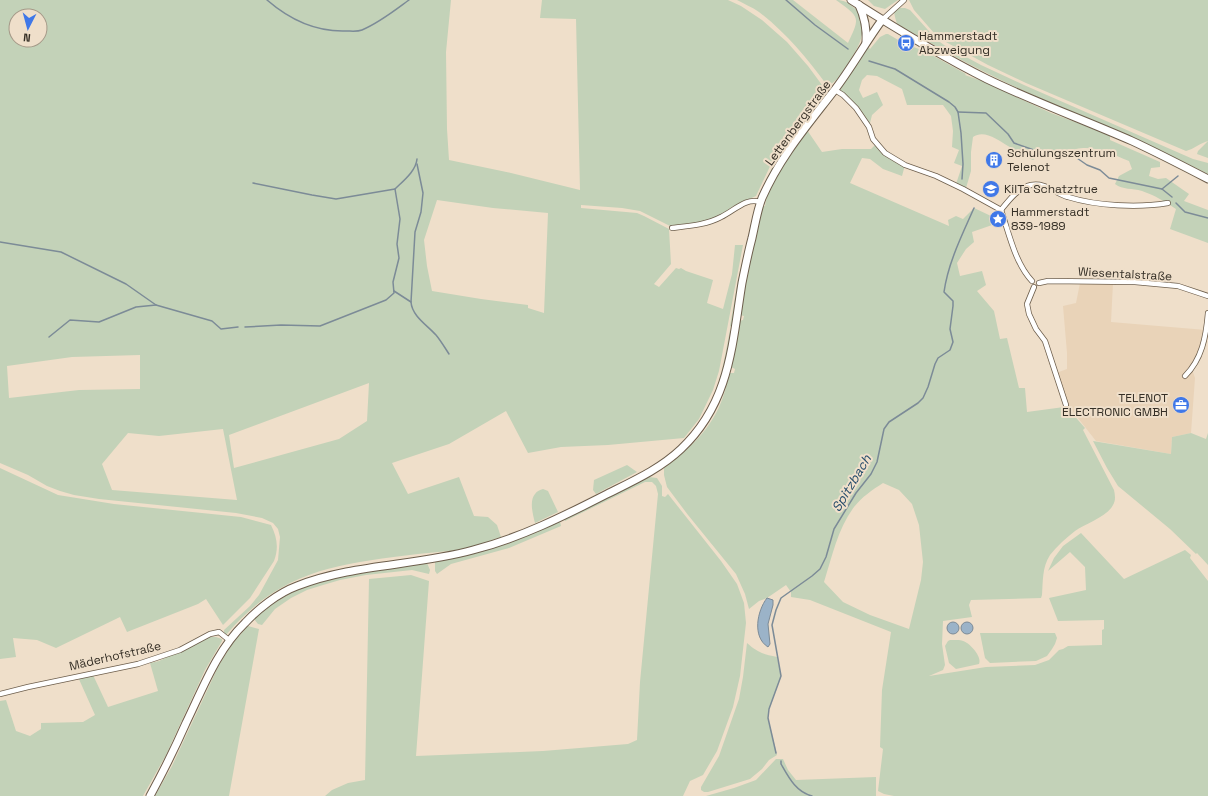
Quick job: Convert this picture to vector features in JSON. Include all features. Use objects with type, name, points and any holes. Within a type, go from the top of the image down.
[{"type":"street","points":[[851,0],[882,20],[987,79],[1069,116],[1132,142],[1176,162],[1208,179]]},
{"type":"street","points":[[882,20],[904,0]]},
{"type":"street","points":[[859,5],[867,26],[866,44]]},
{"type":"street","name":"Lettenbergstraße","points":[[150,796],[174,750],[208,676],[229,640],[267,603],[294,586],[340,572],[422,561],[472,551],[514,537],[560,518],[617,490],[654,469],[671,458],[697,433],[712,411],[722,389],[729,362],[742,281],[760,202],[770,181],[800,133],[835,90],[882,20]]},
{"type":"street","points":[[835,90],[843,95],[856,108],[869,127],[873,139],[885,153],[905,165],[936,176],[957,186],[1001,210],[1020,266],[1032,281],[1034,287]]},
{"type":"street","points":[[1001,210],[1014,195],[1021,190],[1030,185],[1040,184],[1067,197],[1111,205],[1157,205],[1168,203]]},
{"type":"street","points":[[672,228],[711,222],[721,218],[749,201],[756,200],[760,202]]},
{"type":"street","points":[[1032,281],[1036,279],[1039,283],[1038,286],[1034,287],[1027,304],[1029,314],[1045,341],[1066,405]]},
{"type":"street","name":"Wiesentalstraße","points":[[1039,283],[1048,281],[1135,282],[1178,286],[1208,296]]},
{"type":"street","points":[[1185,376],[1199,357],[1205,340],[1208,313]]},
{"type":"street","name":"Mäderhofstraße","points":[[0,694],[34,685],[138,664],[180,650],[210,634],[219,632],[229,640]]},
{"type":"shaded area","points":[[1080,283],[1113,283],[1111,322],[1206,330],[1192,369],[1195,378],[1191,433],[1172,437],[1171,454],[1096,441],[1067,404],[1056,373],[1067,369],[1063,306],[1076,303]]},
{"type":"green space","points":[[0,0],[451,0],[446,52],[449,160],[580,190],[576,19],[540,18],[542,0],[728,0],[741,6],[762,20],[787,42],[822,85],[823,94],[774,158],[756,196],[732,207],[715,219],[686,225],[670,226],[640,211],[581,205],[581,208],[637,213],[669,229],[671,264],[654,284],[659,287],[676,268],[681,268],[713,280],[707,303],[723,309],[732,274],[735,245],[743,245],[719,371],[713,390],[699,419],[684,438],[608,445],[561,447],[528,453],[506,411],[449,444],[392,463],[408,494],[459,477],[474,516],[488,517],[497,525],[501,537],[464,549],[362,562],[313,574],[290,583],[268,596],[247,613],[226,635],[224,634],[224,630],[250,606],[259,595],[278,560],[280,537],[278,529],[273,523],[262,518],[236,513],[99,499],[74,495],[47,486],[28,475],[0,463]],"holes":[[[437,200],[493,208],[548,213],[544,313],[528,308],[528,305],[432,291],[424,240]],[[140,355],[140,389],[79,390],[9,398],[7,366],[72,357]],[[369,383],[367,421],[339,439],[234,468],[229,435]],[[223,429],[237,500],[112,490],[102,464],[128,433],[159,436]]]},
{"type":"green space","points":[[737,0],[793,0],[848,43],[855,27],[856,18],[849,10],[836,0],[843,1],[855,8],[861,17],[862,32],[859,44],[837,79],[829,85],[826,84],[803,55],[778,28],[759,12]]},
{"type":"green space","points":[[868,0],[898,0],[885,9],[874,6]]},
{"type":"green space","points":[[909,0],[1208,0],[1208,141],[1186,151],[1026,83],[988,65],[944,41],[934,33],[914,10]]},
{"type":"green space","points":[[900,8],[910,10],[936,39],[944,45],[981,65],[1193,159],[1208,163],[1208,174],[1159,150],[1009,84],[953,55],[897,24],[894,12]]},
{"type":"green space","points":[[886,34],[905,44],[921,49],[966,74],[965,75],[982,81],[1051,113],[1110,135],[1110,140],[1160,162],[1160,167],[1151,168],[1149,176],[1158,179],[1166,178],[1189,194],[1184,201],[1208,210],[1208,243],[1170,229],[1176,209],[1146,193],[1121,187],[1115,184],[1119,176],[1132,169],[1129,161],[1100,150],[1078,148],[1067,151],[1052,152],[1041,155],[1033,160],[991,136],[982,134],[977,135],[973,137],[971,171],[966,188],[956,184],[962,166],[954,163],[959,150],[952,147],[953,131],[951,116],[943,105],[907,105],[902,89],[877,76],[867,75],[862,80],[859,90],[863,98],[877,92],[883,105],[872,115],[869,127],[856,108],[835,90],[866,43],[870,49],[880,37]]},
{"type":"green space","points":[[825,95],[826,96],[779,158],[759,195],[773,166],[782,152]]},
{"type":"green space","points":[[807,130],[822,152],[842,149],[871,149],[876,144],[905,165],[902,176],[883,169],[870,159],[862,158],[850,183],[949,226],[948,220],[956,216],[963,219],[974,208],[991,216],[995,224],[972,232],[974,242],[966,249],[957,263],[960,276],[982,271],[986,285],[977,291],[994,311],[1000,339],[1007,338],[1019,388],[1025,388],[1027,412],[1064,407],[1068,414],[1071,412],[1085,428],[1083,430],[1114,490],[1115,501],[1110,509],[1106,513],[1075,531],[1050,555],[1044,570],[1041,598],[971,600],[969,605],[972,617],[943,621],[942,644],[945,665],[943,670],[929,676],[986,667],[1035,665],[1049,660],[1059,650],[1068,646],[1102,645],[1104,620],[1058,621],[1049,598],[1086,590],[1085,567],[1070,552],[1048,571],[1054,558],[1063,546],[1081,533],[1124,579],[1185,550],[1191,555],[1190,558],[1208,581],[1208,796],[894,796],[878,791],[883,749],[880,747],[882,690],[891,632],[810,600],[791,597],[791,592],[786,585],[767,598],[759,601],[749,609],[745,594],[736,574],[667,487],[664,468],[683,453],[699,437],[713,419],[724,394],[730,373],[734,373],[735,369],[731,367],[739,321],[743,320],[744,316],[740,315],[750,257],[763,206],[765,206],[771,185],[776,175]],"holes":[[[883,483],[899,490],[912,504],[919,525],[923,562],[921,580],[909,629],[870,615],[843,602],[824,582],[840,533],[848,515],[854,507],[867,494]]]},
{"type":"green space","points":[[1208,141],[1208,158],[1197,154],[1198,151]]},
{"type":"green space","points":[[755,207],[739,281],[732,327],[730,326],[738,280]]},
{"type":"green space","points":[[730,330],[726,356],[717,390],[705,416],[694,432],[681,446],[666,458],[634,478],[599,496],[598,495],[635,476],[668,455],[696,428],[707,411],[716,390]]},
{"type":"green space","points":[[1191,433],[1206,439],[1208,433],[1208,565],[1170,529],[1118,486],[1093,441],[1171,454],[1172,437]]},
{"type":"green space","points":[[627,465],[637,472],[596,494],[593,490],[594,480]]},
{"type":"green space","points":[[0,468],[58,495],[114,504],[241,517],[271,525],[277,543],[274,561],[250,598],[223,625],[206,599],[198,604],[127,632],[120,617],[56,648],[37,640],[13,638],[16,657],[0,659]]},
{"type":"green space","points":[[649,477],[657,478],[662,486],[662,496],[665,497],[668,494],[721,561],[737,584],[744,603],[746,623],[740,676],[733,707],[717,751],[703,775],[690,781],[683,796],[325,796],[332,790],[348,783],[365,780],[369,579],[411,575],[429,581],[416,756],[543,751],[628,744],[637,740],[640,682],[658,494],[656,486],[652,482],[645,482],[565,521],[564,519]]},
{"type":"green space","points":[[543,489],[548,491],[558,512],[535,523],[532,500],[536,493]]},
{"type":"green space","points":[[560,521],[561,526],[509,548],[451,564],[437,574],[435,571],[435,562],[472,554],[507,544]]},
{"type":"green space","points":[[427,563],[430,570],[429,574],[412,570],[366,575],[340,580],[307,590],[291,598],[275,609],[262,625],[258,624],[254,619],[289,594],[322,581],[374,570]]},
{"type":"green space","points":[[248,626],[259,629],[229,796],[155,796],[172,766],[218,667],[232,644]]},
{"type":"green space","points":[[980,633],[1055,633],[1057,638],[1047,656],[1036,661],[990,663],[985,658]]},
{"type":"green space","points":[[210,637],[222,639],[222,641],[205,670],[166,755],[143,796],[0,796],[0,701],[6,700],[16,731],[30,736],[41,729],[41,723],[83,722],[95,715],[78,677],[93,675],[108,707],[158,691],[150,663],[159,661]]},
{"type":"green space","points":[[950,640],[961,640],[969,645],[978,656],[980,662],[979,664],[956,669],[949,663],[945,646]]},
{"type":"green space","points":[[747,643],[761,653],[777,657],[781,676],[769,709],[768,718],[777,755],[769,760],[762,769],[750,779],[704,792],[701,790],[701,787],[719,756],[739,699]]},
{"type":"green space","points":[[776,759],[783,759],[788,770],[796,780],[876,777],[876,796],[706,796],[756,780]]},
{"type":"water","points":[[767,598],[773,600],[768,624],[770,644],[768,647],[763,643],[758,631],[759,617]]},
{"type":"water","points":[[951,622],[955,622],[959,628],[955,634],[951,634],[947,630],[947,626]]},
{"type":"water","points":[[967,622],[971,624],[973,628],[971,632],[967,634],[963,632],[961,628],[963,624]]},
{"type":"waterway","points":[[267,0],[294,19],[314,27],[335,31],[362,30],[374,24],[409,0]]},
{"type":"waterway","points":[[786,0],[815,25],[848,49]]},
{"type":"waterway","points":[[869,61],[895,69],[955,107],[958,112],[961,133],[963,164],[962,179]]},
{"type":"waterway","points":[[958,112],[986,113],[1008,134],[1014,143],[1057,158],[1070,155],[1074,156],[1087,165],[1100,170],[1109,178],[1162,189],[1172,197]]},
{"type":"waterway","points":[[245,327],[281,325],[320,326],[386,300],[394,293],[393,282],[399,258],[397,244],[400,219],[395,189],[412,172],[417,159]]},
{"type":"waterway","points":[[411,302],[415,232],[421,212],[423,193],[417,164]]},
{"type":"waterway","points":[[1162,189],[1178,176]]},
{"type":"waterway","points":[[253,183],[336,199],[395,189]]},
{"type":"waterway","points":[[1176,203],[1185,212],[1208,218]]},
{"type":"waterway","name":"Spitzbach","points":[[776,753],[768,718],[769,709],[781,676],[772,625],[776,610],[781,598],[820,569],[826,557],[834,529],[856,493],[871,474],[877,462],[884,429],[889,422],[918,403],[923,398],[938,358],[950,350],[953,342],[950,329],[953,301],[944,292],[952,260],[974,208]]},
{"type":"waterway","points":[[0,242],[61,252],[126,284],[156,305],[212,321],[221,329],[238,327]]},
{"type":"waterway","points":[[394,291],[411,302],[414,312],[436,335],[449,354]]},
{"type":"waterway","points":[[49,337],[70,320],[99,322],[136,307],[156,305]]},
{"type":"waterway","name":"Spitzbach","points":[[781,761],[781,764],[797,788],[812,796]]},
{"type":"place","name":"Hammerstadt Abzweigung","points":[[906,43]]},
{"type":"place","name":"Schulungszentrum Telenot","points":[[994,160]]},
{"type":"place","name":"KiITa Schatztrue","points":[[991,189]]},
{"type":"place","name":"Hammerstadt 839-1989","points":[[998,219]]},
{"type":"place","name":"TELENOT ELECTRONIC GMBH","points":[[1181,405]]}]
